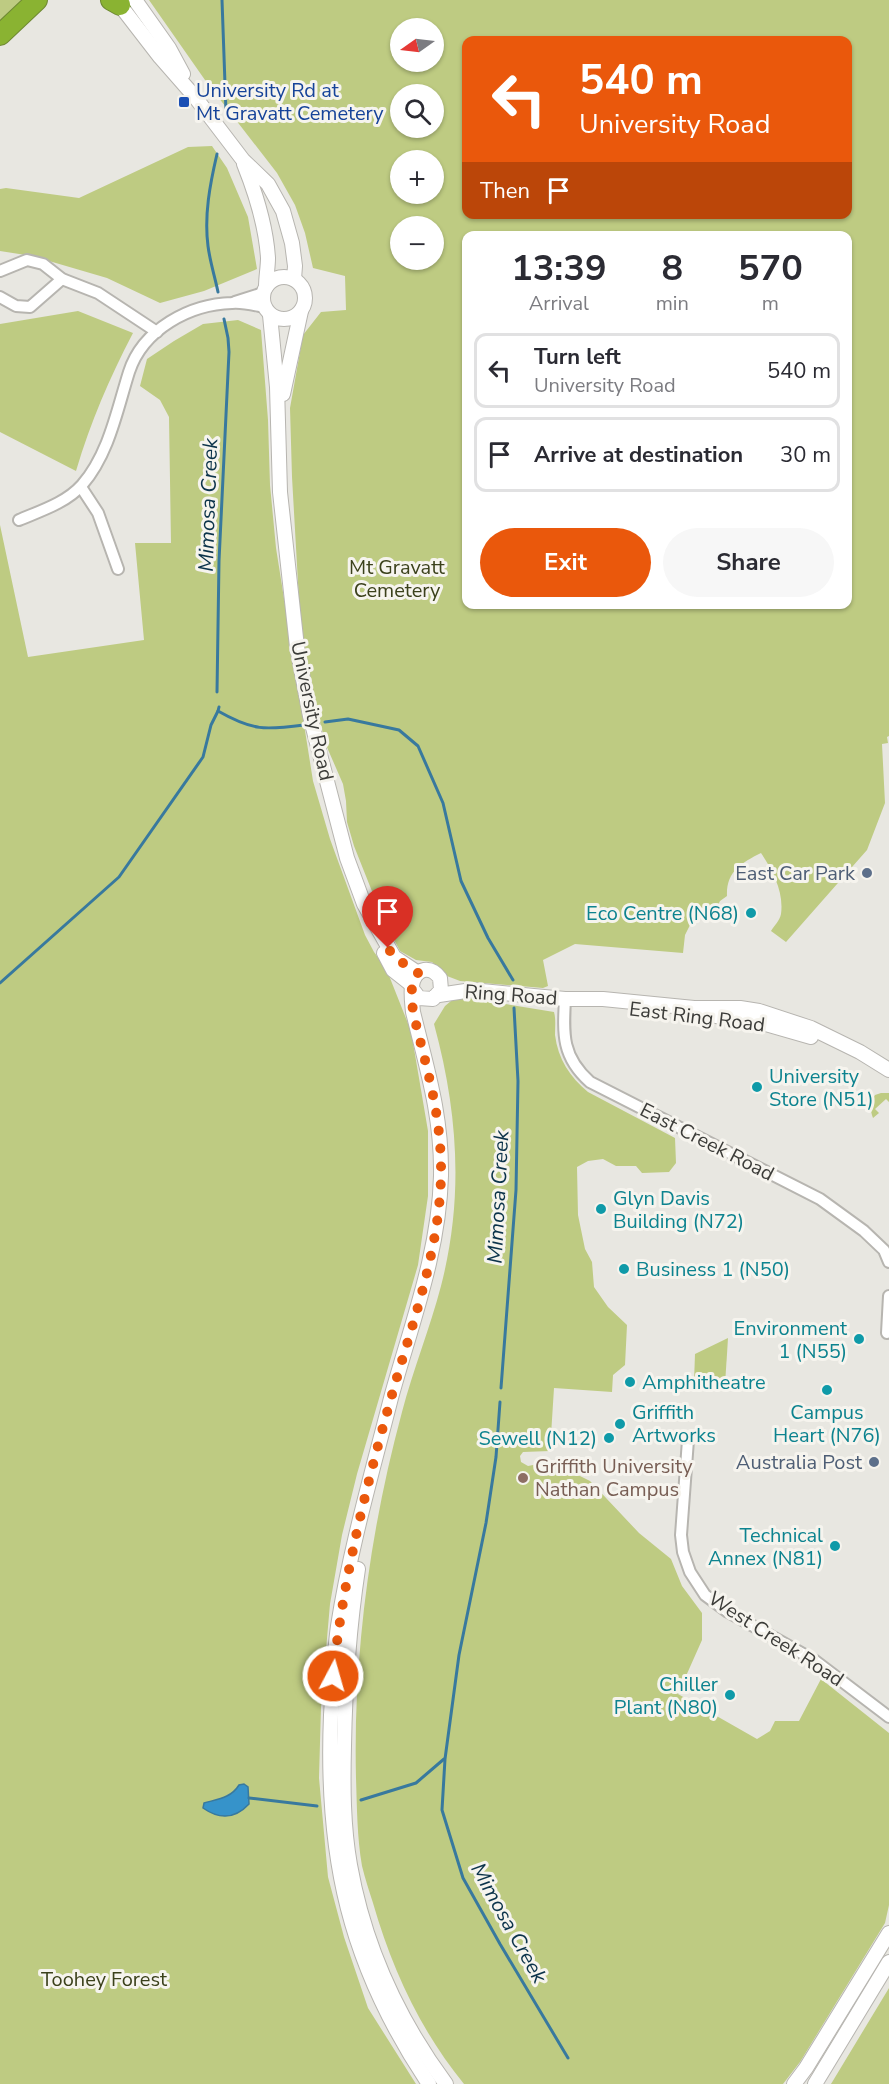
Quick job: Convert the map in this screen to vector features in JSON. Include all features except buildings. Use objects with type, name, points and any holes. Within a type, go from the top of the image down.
[{"type":"highway","points":[[0,36],[37,2]]},
{"type":"street","name":"University Road","points":[[120,1],[160,57],[195,97],[243,160],[268,184],[283,211],[292,243],[294,279]]},
{"type":"street","name":"University Road","points":[[243,160],[254,189],[268,259],[266,300],[278,423],[280,492],[300,667],[322,768],[344,848],[366,907],[366,915],[393,970],[414,983]]},
{"type":"street","points":[[0,271],[27,260],[43,264],[62,279],[98,293],[157,332]]},
{"type":"street","points":[[282,277],[294,279],[299,283],[305,295],[302,311],[296,316],[283,320],[266,300],[275,278],[282,277]]},
{"type":"street","points":[[0,297],[15,306],[30,307],[62,279]]},
{"type":"street","points":[[19,520],[59,502],[81,487],[93,471],[119,409],[130,370],[140,350],[157,332],[179,316],[205,306],[266,300]]},
{"type":"street","name":"University Road","points":[[278,423],[284,384],[302,311]]},
{"type":"street","points":[[81,487],[98,513],[118,569]]},
{"type":"street","points":[[337,1729],[334,1666],[343,1600],[373,1468],[431,1259],[438,1216],[441,1175],[437,1110],[413,1012],[414,983],[428,970],[441,978],[472,990]]},
{"type":"street","points":[[429,2084],[412,2059],[386,1998],[354,1935],[337,1858],[331,1804],[337,1729],[362,1546],[376,1480],[434,1271],[443,1219],[446,1176],[445,1126],[439,1083],[423,1020],[424,1011],[442,986],[441,978]]},
{"type":"street","points":[[414,983],[419,998],[436,997]]},
{"type":"street","name":"Ring Road","points":[[436,997],[472,990],[566,999],[584,998]]},
{"type":"street","name":"East Ring Road","points":[[584,998],[694,1008],[740,1008],[759,1011],[811,1028],[860,1052],[889,1070]]},
{"type":"street","name":"East Ring Road","points":[[566,999],[627,1008],[738,1018],[767,1024],[816,1038],[889,1080]]},
{"type":"street","name":"East Creek Road","points":[[566,999],[564,1036],[567,1051],[580,1073],[590,1083],[820,1199],[864,1231],[884,1250],[889,1262]]},
{"type":"street","points":[[887,1334],[889,1296]]},
{"type":"street","name":"West Creek Road","points":[[688,1440],[681,1535],[683,1552],[690,1572],[705,1595],[728,1612],[814,1660],[889,1717]]},
{"type":"street","points":[[794,2084],[889,1933]]},
{"type":"street","points":[[815,2084],[889,1962]]},
{"type":"street","points":[[386,1998],[446,2084]]},
{"type":"green space","points":[[0,0],[30,0],[0,29]]},
{"type":"green space","name":"Mt Gravatt Cemetery","points":[[149,0],[889,0],[889,736],[887,737],[888,743],[882,744],[885,803],[867,850],[786,942],[771,931],[780,916],[781,898],[773,874],[761,853],[741,865],[732,874],[727,896],[720,901],[713,915],[705,909],[692,907],[688,915],[691,923],[685,935],[683,953],[575,944],[543,960],[548,986],[543,988],[460,981],[447,976],[432,962],[416,960],[400,951],[383,919],[354,846],[347,822],[343,784],[326,745],[302,653],[290,408],[303,335],[321,312],[346,310],[345,276],[313,268],[305,233],[295,205],[277,173],[205,80]]},
{"type":"green space","points":[[212,146],[227,168],[248,217],[257,269],[204,291],[160,303],[107,278],[32,256],[0,251],[0,189],[79,198],[188,147]]},
{"type":"green space","points":[[78,311],[133,333],[101,400],[76,471],[0,432],[0,324]]},
{"type":"green space","name":"Toohey Forest","points":[[238,320],[261,330],[276,548],[313,781],[330,839],[365,935],[386,968],[411,1031],[428,1131],[428,1196],[418,1265],[357,1474],[342,1535],[330,1604],[321,1707],[319,1778],[328,1877],[344,1937],[368,2008],[416,2084],[0,2084],[0,525],[28,657],[144,640],[135,543],[171,543],[169,417],[160,400],[140,386],[147,359],[203,324]]},
{"type":"green space","points":[[457,996],[554,1012],[555,1035],[559,1052],[566,1067],[576,1080],[588,1092],[675,1138],[676,1163],[669,1172],[642,1173],[636,1166],[616,1166],[603,1159],[588,1161],[577,1167],[578,1215],[585,1249],[592,1262],[594,1287],[608,1307],[627,1325],[625,1365],[613,1375],[612,1392],[554,1388],[550,1451],[523,1452],[520,1456],[521,1462],[528,1466],[543,1463],[562,1467],[590,1481],[639,1533],[671,1559],[682,1586],[702,1613],[702,1640],[678,1694],[757,1739],[770,1731],[775,1721],[799,1721],[821,1679],[889,1733],[889,1905],[885,1923],[800,2062],[783,2084],[464,2084],[434,2042],[409,1998],[389,1952],[367,1885],[359,1844],[356,1778],[357,1686],[361,1640],[381,1502],[406,1396],[437,1302],[453,1220],[455,1155],[453,1122],[434,1024],[445,1006]]},
{"type":"green space","points":[[889,1093],[889,1102],[886,1099],[875,1109],[879,1113],[873,1118],[872,1101],[875,1095]]},
{"type":"green space","points":[[728,1338],[725,1385],[694,1382],[695,1354]]},
{"type":"green space","points":[[889,1988],[889,2084],[831,2084],[886,1993]]},
{"type":"water","points":[[244,1784],[248,1787],[249,1804],[238,1813],[221,1816],[203,1808],[204,1803],[228,1795],[239,1785]]},
{"type":"waterway","name":"Mimosa Creek","points":[[222,0],[226,112]]},
{"type":"waterway","name":"Mimosa Creek","points":[[217,154],[207,211],[207,234],[218,292]]},
{"type":"waterway","name":"Mimosa Creek","points":[[217,692],[219,561],[229,352],[224,319]]},
{"type":"waterway","name":"Mimosa Creek","points":[[219,707],[218,711],[250,726],[279,728],[304,725]]},
{"type":"waterway","points":[[0,983],[119,877],[203,757],[211,725],[218,711]]},
{"type":"waterway","name":"Mimosa Creek","points":[[325,722],[348,719],[399,730],[418,746],[443,803],[461,881],[488,938],[513,980]]},
{"type":"waterway","name":"Mimosa Creek","points":[[501,1388],[516,1190],[518,1081],[514,1008]]},
{"type":"waterway","name":"Mimosa Creek","points":[[500,1402],[496,1457],[486,1523],[459,1655],[445,1759],[442,1810],[463,1878],[568,2058]]},
{"type":"waterway","name":"Mimosa Creek","points":[[361,1800],[416,1783],[444,1759]]},
{"type":"waterway","name":"Mimosa Creek","points":[[249,1798],[317,1806]]},
{"type":"place","name":"University Rd at Mt Gravatt Cemetery","points":[[184,102]]},
{"type":"place","name":"East Car Park","points":[[867,873]]},
{"type":"place","name":"Eco Centre (N68)","points":[[751,913]]},
{"type":"place","name":"University Store (N51)","points":[[757,1087]]},
{"type":"place","name":"Glyn Davis Building (N72)","points":[[601,1209]]},
{"type":"place","name":"Business 1 (N50)","points":[[624,1269]]},
{"type":"place","name":"Environment 1 (N55)","points":[[859,1339]]},
{"type":"place","name":"Amphitheatre","points":[[630,1382]]},
{"type":"place","name":"Campus Heart (N76)","points":[[827,1390]]},
{"type":"place","name":"Griffith Artworks","points":[[620,1424]]},
{"type":"place","name":"Sewell (N12)","points":[[609,1438]]},
{"type":"place","name":"Australia Post","points":[[874,1462]]},
{"type":"place","name":"Griffith University Nathan Campus","points":[[523,1478]]},
{"type":"place","name":"Technical Annex (N81)","points":[[835,1546]]},
{"type":"place","name":"Chiller Plant (N80)","points":[[730,1695]]},
{"type":"route","points":[[333,1676],[338,1626],[359,1523],[395,1384],[431,1259],[438,1216],[441,1175],[437,1110],[411,998],[412,981],[418,973],[399,962],[388,948]]}]
